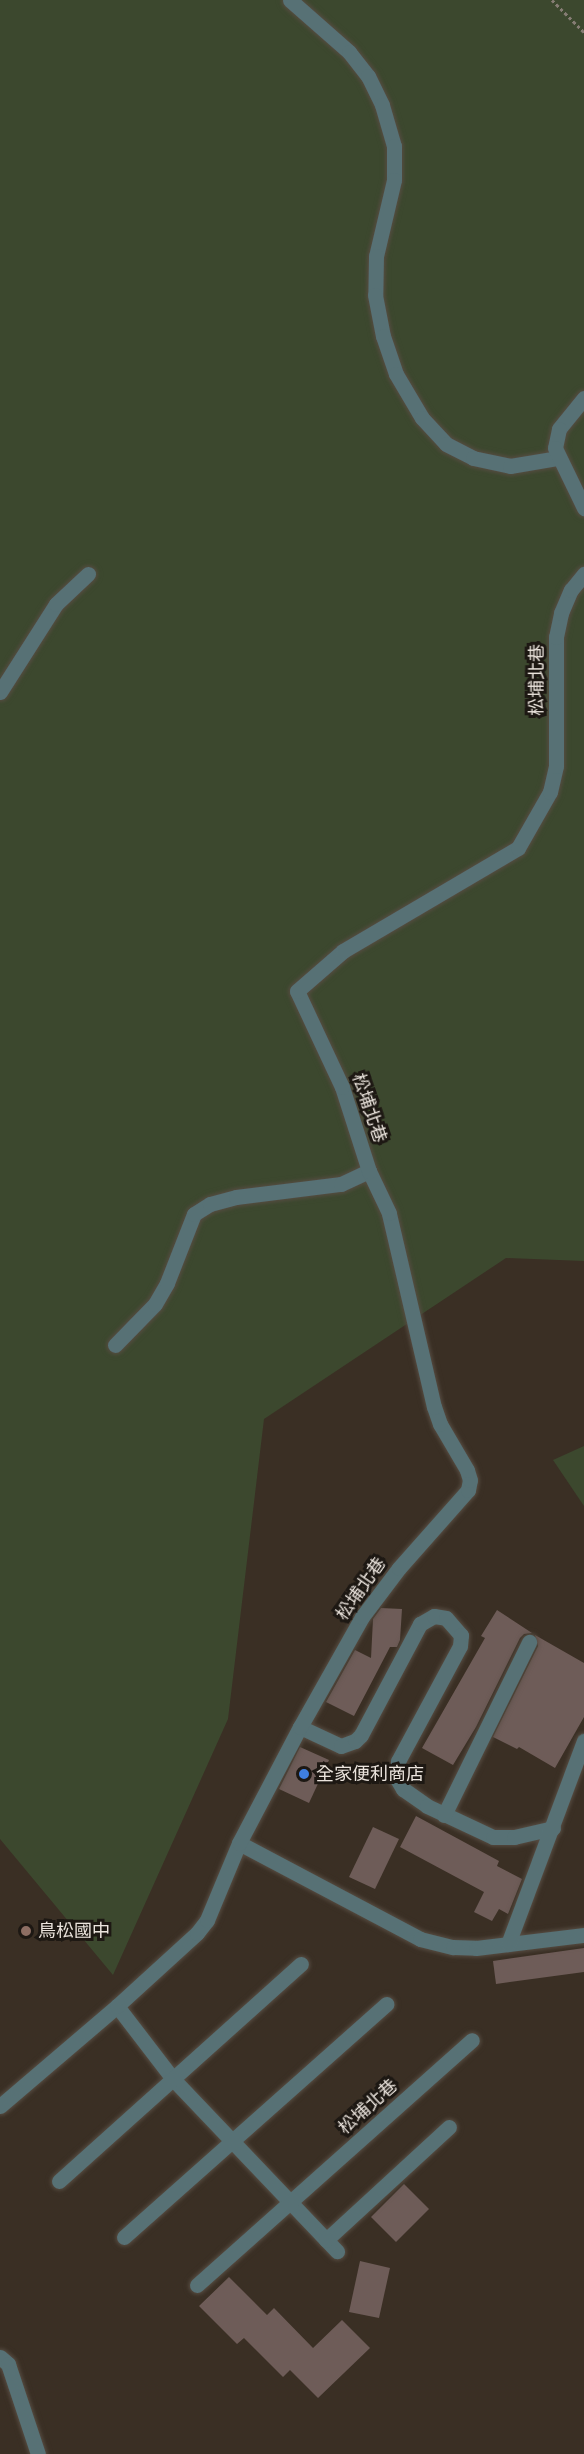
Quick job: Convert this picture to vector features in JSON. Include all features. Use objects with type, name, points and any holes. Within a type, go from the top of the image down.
[{"type":"lane","points":[[290,0],[349,52],[368,76],[382,105],[394,146],[394,180],[376,256],[375,295],[383,336],[396,374],[422,418],[446,444],[472,458],[510,466],[558,458]]},
{"type":"lane","points":[[584,398],[559,429],[555,448],[584,508]]},
{"type":"lane","points":[[0,692],[56,604],[88,574]]},
{"type":"lane","name":"松埔北巷","points":[[0,2106],[117,2006],[197,1933],[207,1920],[239,1843],[300,1727],[362,1617],[399,1568],[468,1490],[470,1480],[440,1424],[434,1407],[389,1213],[369,1171],[342,1087],[297,991],[343,951],[518,848],[550,792],[556,766],[556,637],[561,613],[584,574]]},
{"type":"lane","points":[[115,1345],[159,1297],[167,1283],[194,1214],[210,1204],[236,1197],[341,1184],[369,1171]]},
{"type":"lane","points":[[300,1727],[341,1746],[355,1741],[361,1735],[420,1624],[434,1616],[446,1618],[461,1635],[460,1646],[398,1761],[397,1779],[413,1796],[444,1815],[493,1837],[504,1839],[553,1828]]},
{"type":"lane","points":[[444,1815],[529,1642]]},
{"type":"lane","points":[[508,1944],[584,1741]]},
{"type":"lane","points":[[239,1843],[420,1940],[453,1947],[508,1944],[584,1935]]},
{"type":"lane","points":[[59,2181],[301,1964]]},
{"type":"lane","points":[[124,2236],[386,2004]]},
{"type":"lane","points":[[117,2006],[173,2079],[337,2251]]},
{"type":"lane","name":"松埔北巷","points":[[196,2285],[472,2040]]},
{"type":"lane","points":[[326,2240],[449,2127]]},
{"type":"lane","points":[[0,2357],[8,2364],[38,2454]]},
{"type":"path","points":[[552,0],[584,32]]},
{"type":"green space","points":[[0,0],[584,0],[584,1261],[506,1258],[264,1419],[228,1719],[113,1975],[0,1839]]},
{"type":"green space","points":[[584,1446],[584,1506],[553,1460]]},
{"type":"building","points":[[381,1608],[402,1609],[400,1640],[397,1647],[390,1647],[354,1716],[326,1702],[355,1650],[371,1658],[373,1619]]},
{"type":"building","points":[[497,1610],[532,1633],[524,1634],[520,1638],[476,1727],[453,1765],[422,1748],[485,1638],[481,1636]]},
{"type":"building","points":[[535,1635],[584,1663],[584,1717],[555,1768],[519,1747],[517,1749],[493,1737],[538,1646]]},
{"type":"building","name":"全家便利商店","points":[[300,1747],[329,1760],[309,1803],[279,1789]]},
{"type":"building","points":[[416,1816],[499,1861],[497,1866],[522,1879],[508,1914],[499,1909],[492,1921],[474,1912],[484,1892],[400,1847]]},
{"type":"building","points":[[373,1827],[399,1839],[375,1889],[349,1877]]},
{"type":"building","points":[[584,1948],[584,1972],[496,1984],[493,1961]]},
{"type":"building","points":[[404,2184],[429,2209],[396,2242],[371,2217]]},
{"type":"building","points":[[360,2261],[390,2268],[379,2318],[349,2312]]},
{"type":"building","points":[[229,2277],[267,2315],[274,2308],[313,2348],[342,2320],[370,2348],[318,2398],[290,2370],[283,2377],[244,2338],[237,2344],[199,2306]]},
{"type":"place","name":"全家便利商店","points":[[304,1774]]},
{"type":"place","name":"鳥松國中","points":[[26,1931]]}]
